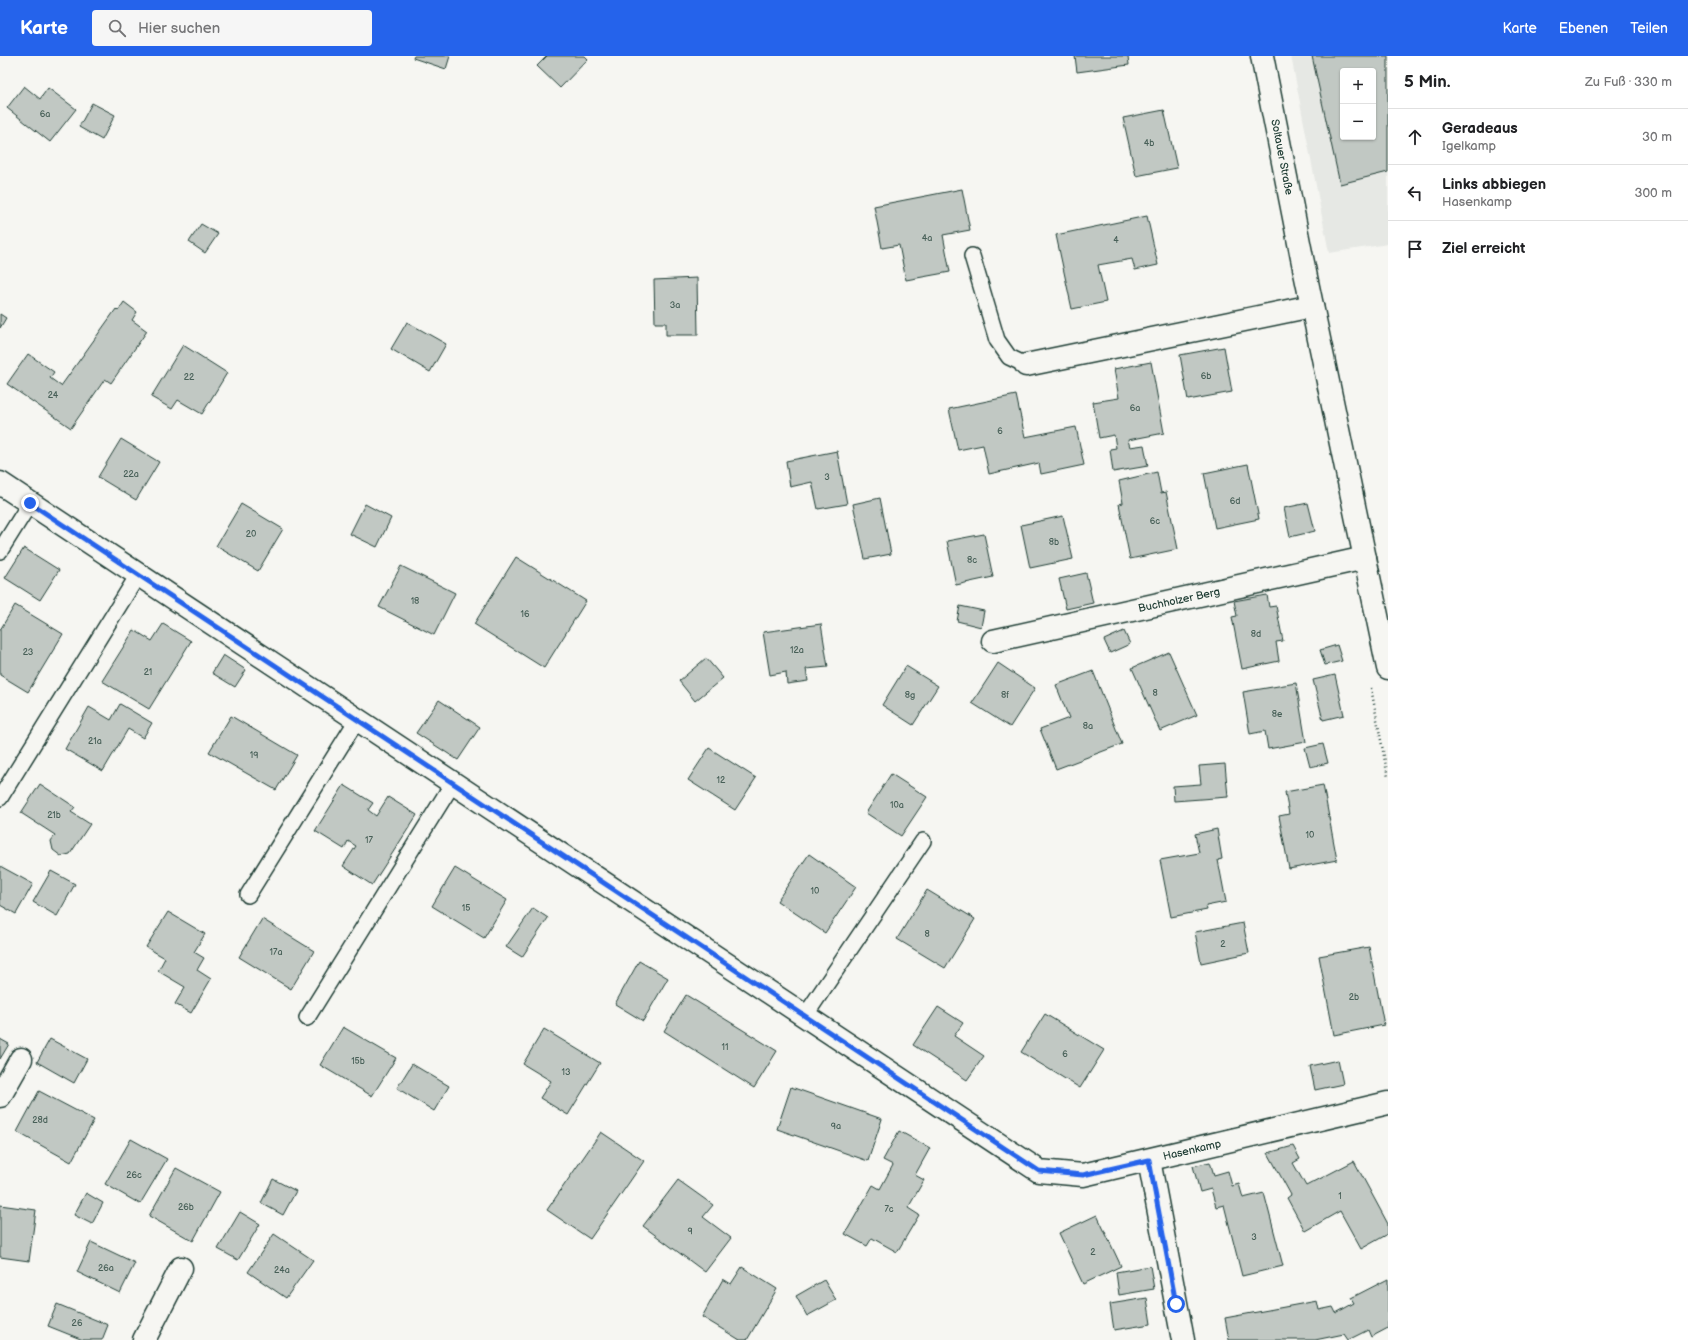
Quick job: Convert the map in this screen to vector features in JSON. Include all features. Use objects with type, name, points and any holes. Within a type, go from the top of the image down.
[{"type":"street","name":"Soltauer Straße","points":[[1262,56],[1312,306]]},
{"type":"street","points":[[1026,365],[1312,306],[1388,668]]},
{"type":"street","name":"Hasenkamp","points":[[0,483],[1039,1171],[1083,1175],[1388,1103]]},
{"type":"street","name":"Buchholzer Berg","points":[[993,641],[1365,558]]},
{"type":"street","points":[[0,1096],[21,1059]]},
{"type":"street","points":[[1149,1160],[1183,1340]]},
{"type":"street","points":[[144,1340],[181,1268]]},
{"type":"lane","points":[[972,256],[997,340],[1009,357],[1026,365]]},
{"type":"lane","points":[[0,551],[30,503]]},
{"type":"lane","points":[[0,798],[138,575]]},
{"type":"lane","points":[[248,895],[357,720]]},
{"type":"lane","points":[[307,1018],[453,784]]},
{"type":"lane","points":[[805,1016],[923,841]]},
{"type":"shaded area","points":[[1291,56],[1388,56],[1388,244],[1329,253]]},
{"type":"building","points":[[414,56],[450,56],[446,69],[413,58]]},
{"type":"building","points":[[547,56],[585,56],[588,59],[560,88],[537,66]]},
{"type":"building","points":[[1075,56],[1128,56],[1129,65],[1077,72]]},
{"type":"building","points":[[1312,56],[1388,56],[1388,172],[1340,184]]},
{"type":"building","points":[[24,86],[40,99],[48,88],[76,109],[50,142],[7,108]]},
{"type":"building","points":[[92,103],[115,115],[102,140],[79,127]]},
{"type":"building","points":[[1164,110],[1177,168],[1136,176],[1123,118]]},
{"type":"building","points":[[962,189],[970,230],[943,235],[950,272],[906,280],[899,245],[882,248],[874,206]]},
{"type":"building","points":[[1147,216],[1158,265],[1135,270],[1132,259],[1098,265],[1106,302],[1072,309],[1056,235]]},
{"type":"building","points":[[201,224],[218,234],[205,253],[189,242]]},
{"type":"building","points":[[697,278],[698,335],[666,335],[666,323],[655,323],[654,280]]},
{"type":"building","points":[[124,302],[137,312],[132,320],[147,331],[111,383],[105,379],[71,428],[7,384],[28,354],[54,372],[50,378],[61,386],[116,309],[118,311]]},
{"type":"building","points":[[0,314],[6,318],[0,328]]},
{"type":"building","points":[[407,322],[446,344],[430,372],[391,349]]},
{"type":"building","points":[[183,345],[227,373],[202,414],[178,400],[172,409],[151,397]]},
{"type":"building","points":[[1224,347],[1232,392],[1188,400],[1180,355]]},
{"type":"building","points":[[1151,362],[1164,433],[1128,440],[1130,447],[1144,445],[1148,466],[1113,472],[1110,449],[1116,448],[1114,435],[1099,438],[1093,402],[1119,398],[1114,369]]},
{"type":"building","points":[[1016,395],[1025,437],[1076,427],[1084,465],[1041,474],[1039,463],[989,474],[983,445],[958,450],[949,409]]},
{"type":"building","points":[[121,439],[159,462],[136,500],[98,477]]},
{"type":"building","points":[[837,451],[847,504],[818,509],[812,482],[790,487],[786,461]]},
{"type":"building","points":[[1248,464],[1259,519],[1215,528],[1204,473]]},
{"type":"building","points":[[1157,472],[1161,493],[1166,492],[1178,549],[1130,559],[1119,504],[1123,503],[1119,481]]},
{"type":"building","points":[[880,498],[891,554],[865,559],[853,504]]},
{"type":"building","points":[[1308,503],[1315,531],[1290,537],[1284,508]]},
{"type":"building","points":[[241,504],[283,529],[258,571],[216,546]]},
{"type":"building","points":[[365,504],[391,518],[377,547],[350,534]]},
{"type":"building","points":[[1063,516],[1073,559],[1030,568],[1021,525]]},
{"type":"building","points":[[984,534],[993,577],[956,585],[947,541]]},
{"type":"building","points":[[24,548],[59,570],[40,600],[5,578]]},
{"type":"building","points":[[516,557],[586,601],[544,668],[474,624]]},
{"type":"building","points":[[401,566],[455,593],[434,635],[379,607]]},
{"type":"building","points":[[1086,573],[1093,603],[1066,609],[1059,579]]},
{"type":"building","points":[[1267,595],[1269,607],[1276,606],[1283,641],[1276,642],[1279,661],[1242,669],[1232,617],[1237,616],[1234,601]]},
{"type":"building","points":[[15,605],[63,634],[28,692],[0,675],[0,630]]},
{"type":"building","points":[[960,606],[984,611],[981,627],[957,621]]},
{"type":"building","points":[[163,624],[191,641],[149,709],[102,681],[134,630],[152,641]]},
{"type":"building","points":[[821,624],[828,667],[806,669],[808,681],[787,684],[786,672],[770,675],[763,632]]},
{"type":"building","points":[[1124,631],[1130,644],[1110,653],[1104,640]]},
{"type":"building","points":[[1337,645],[1342,661],[1325,665],[1320,650]]},
{"type":"building","points":[[1169,652],[1197,715],[1160,731],[1132,668]]},
{"type":"building","points":[[223,655],[246,670],[235,687],[212,673]]},
{"type":"building","points":[[706,658],[723,678],[695,701],[679,681]]},
{"type":"building","points":[[998,663],[1035,688],[1010,727],[972,703]]},
{"type":"building","points":[[906,666],[938,686],[913,725],[882,705]]},
{"type":"building","points":[[1093,671],[1122,744],[1056,769],[1040,729],[1069,718],[1056,685]]},
{"type":"building","points":[[1335,675],[1344,715],[1323,720],[1313,680]]},
{"type":"building","points":[[1296,683],[1306,742],[1268,749],[1265,731],[1250,734],[1243,692]]},
{"type":"building","points":[[439,700],[480,727],[458,760],[416,733]]},
{"type":"building","points":[[120,704],[152,723],[143,738],[128,729],[103,771],[65,749],[89,707],[111,720]]},
{"type":"building","points":[[231,716],[297,755],[276,790],[209,752]]},
{"type":"building","points":[[1323,744],[1328,763],[1310,767],[1305,748]]},
{"type":"building","points":[[709,748],[756,778],[735,810],[688,780]]},
{"type":"building","points":[[1225,764],[1228,797],[1174,801],[1173,786],[1201,784],[1199,766]]},
{"type":"building","points":[[891,774],[927,797],[901,836],[866,813]]},
{"type":"building","points":[[40,784],[75,807],[71,812],[90,824],[70,854],[61,856],[53,850],[51,841],[55,835],[21,813]]},
{"type":"building","points":[[344,785],[373,803],[368,810],[376,816],[388,797],[417,815],[372,885],[343,866],[356,846],[348,841],[344,849],[315,831]]},
{"type":"building","points":[[1323,785],[1337,860],[1289,869],[1279,816],[1289,814],[1285,792]]},
{"type":"building","points":[[1217,829],[1222,859],[1218,860],[1226,902],[1206,906],[1207,910],[1171,917],[1160,860],[1199,853],[1195,834]]},
{"type":"building","points":[[809,854],[856,887],[825,933],[777,901]]},
{"type":"building","points":[[0,866],[33,884],[16,914],[0,905]]},
{"type":"building","points":[[455,868],[507,900],[484,938],[432,906]]},
{"type":"building","points":[[51,871],[75,884],[57,916],[33,902]]},
{"type":"building","points":[[927,890],[975,919],[945,968],[897,939]]},
{"type":"building","points":[[533,908],[548,918],[522,957],[506,947]]},
{"type":"building","points":[[168,912],[205,934],[194,952],[204,958],[197,970],[211,979],[191,1013],[175,1004],[185,987],[158,971],[165,958],[146,947]]},
{"type":"building","points":[[262,919],[314,951],[291,989],[239,957]]},
{"type":"building","points":[[1243,923],[1249,953],[1201,963],[1195,932]]},
{"type":"building","points":[[1369,947],[1384,1025],[1334,1035],[1319,956]]},
{"type":"building","points":[[639,961],[668,978],[643,1021],[615,1004]]},
{"type":"building","points":[[686,995],[777,1051],[754,1088],[664,1031]]},
{"type":"building","points":[[938,1007],[963,1023],[954,1036],[984,1056],[967,1080],[913,1045]]},
{"type":"building","points":[[1045,1014],[1104,1050],[1080,1088],[1021,1052]]},
{"type":"building","points":[[343,1027],[396,1058],[372,1096],[320,1065]]},
{"type":"building","points":[[544,1029],[600,1063],[568,1115],[540,1098],[551,1081],[523,1064]]},
{"type":"building","points":[[0,1039],[9,1044],[0,1059]]},
{"type":"building","points":[[50,1039],[87,1059],[74,1083],[37,1062]]},
{"type":"building","points":[[1338,1060],[1343,1084],[1315,1090],[1310,1066]]},
{"type":"building","points":[[412,1064],[449,1086],[434,1111],[397,1088]]},
{"type":"building","points":[[791,1087],[882,1119],[868,1161],[777,1129]]},
{"type":"building","points":[[39,1091],[94,1120],[71,1162],[17,1132]]},
{"type":"building","points":[[899,1131],[930,1148],[915,1175],[924,1180],[908,1208],[919,1215],[897,1252],[872,1238],[867,1246],[845,1234],[873,1185],[880,1189],[893,1165],[883,1160]]},
{"type":"building","points":[[601,1132],[644,1161],[590,1239],[547,1210]]},
{"type":"building","points":[[131,1139],[167,1159],[140,1204],[105,1184]]},
{"type":"building","points":[[1293,1146],[1300,1159],[1293,1163],[1306,1186],[1354,1161],[1388,1224],[1388,1234],[1361,1249],[1340,1211],[1305,1231],[1287,1198],[1291,1195],[1268,1153]]},
{"type":"building","points":[[1210,1162],[1214,1175],[1228,1171],[1232,1186],[1239,1184],[1243,1198],[1264,1193],[1283,1266],[1242,1276],[1224,1205],[1216,1207],[1211,1189],[1200,1192],[1193,1166]]},
{"type":"building","points":[[176,1168],[220,1192],[193,1241],[149,1216]]},
{"type":"building","points":[[273,1179],[296,1191],[283,1215],[261,1203]]},
{"type":"building","points":[[678,1180],[713,1205],[703,1217],[731,1238],[705,1272],[643,1226]]},
{"type":"building","points":[[86,1193],[103,1203],[92,1224],[74,1215]]},
{"type":"building","points":[[0,1205],[36,1210],[29,1261],[0,1257]]},
{"type":"building","points":[[240,1212],[260,1224],[238,1260],[218,1249]]},
{"type":"building","points":[[1097,1215],[1121,1266],[1083,1284],[1059,1233]]},
{"type":"building","points":[[274,1234],[313,1260],[286,1298],[248,1272]]},
{"type":"building","points":[[91,1242],[135,1263],[120,1293],[77,1272]]},
{"type":"building","points":[[1150,1266],[1154,1289],[1119,1295],[1116,1272]]},
{"type":"building","points":[[742,1267],[777,1289],[747,1340],[740,1340],[702,1317],[723,1279],[731,1284]]},
{"type":"building","points":[[1388,1279],[1388,1328],[1371,1337],[1368,1330],[1348,1340],[1344,1334],[1315,1340],[1229,1340],[1225,1318],[1317,1301],[1319,1310],[1333,1307],[1336,1313],[1354,1303],[1351,1298]]},
{"type":"building","points":[[824,1280],[836,1300],[807,1316],[796,1296]]},
{"type":"building","points":[[1147,1298],[1151,1324],[1114,1330],[1110,1304]]},
{"type":"building","points":[[57,1304],[108,1325],[102,1340],[83,1340],[48,1326]]},
{"type":"route","points":[[30,503],[1039,1171],[1083,1175],[1149,1160],[1176,1304]]}]
